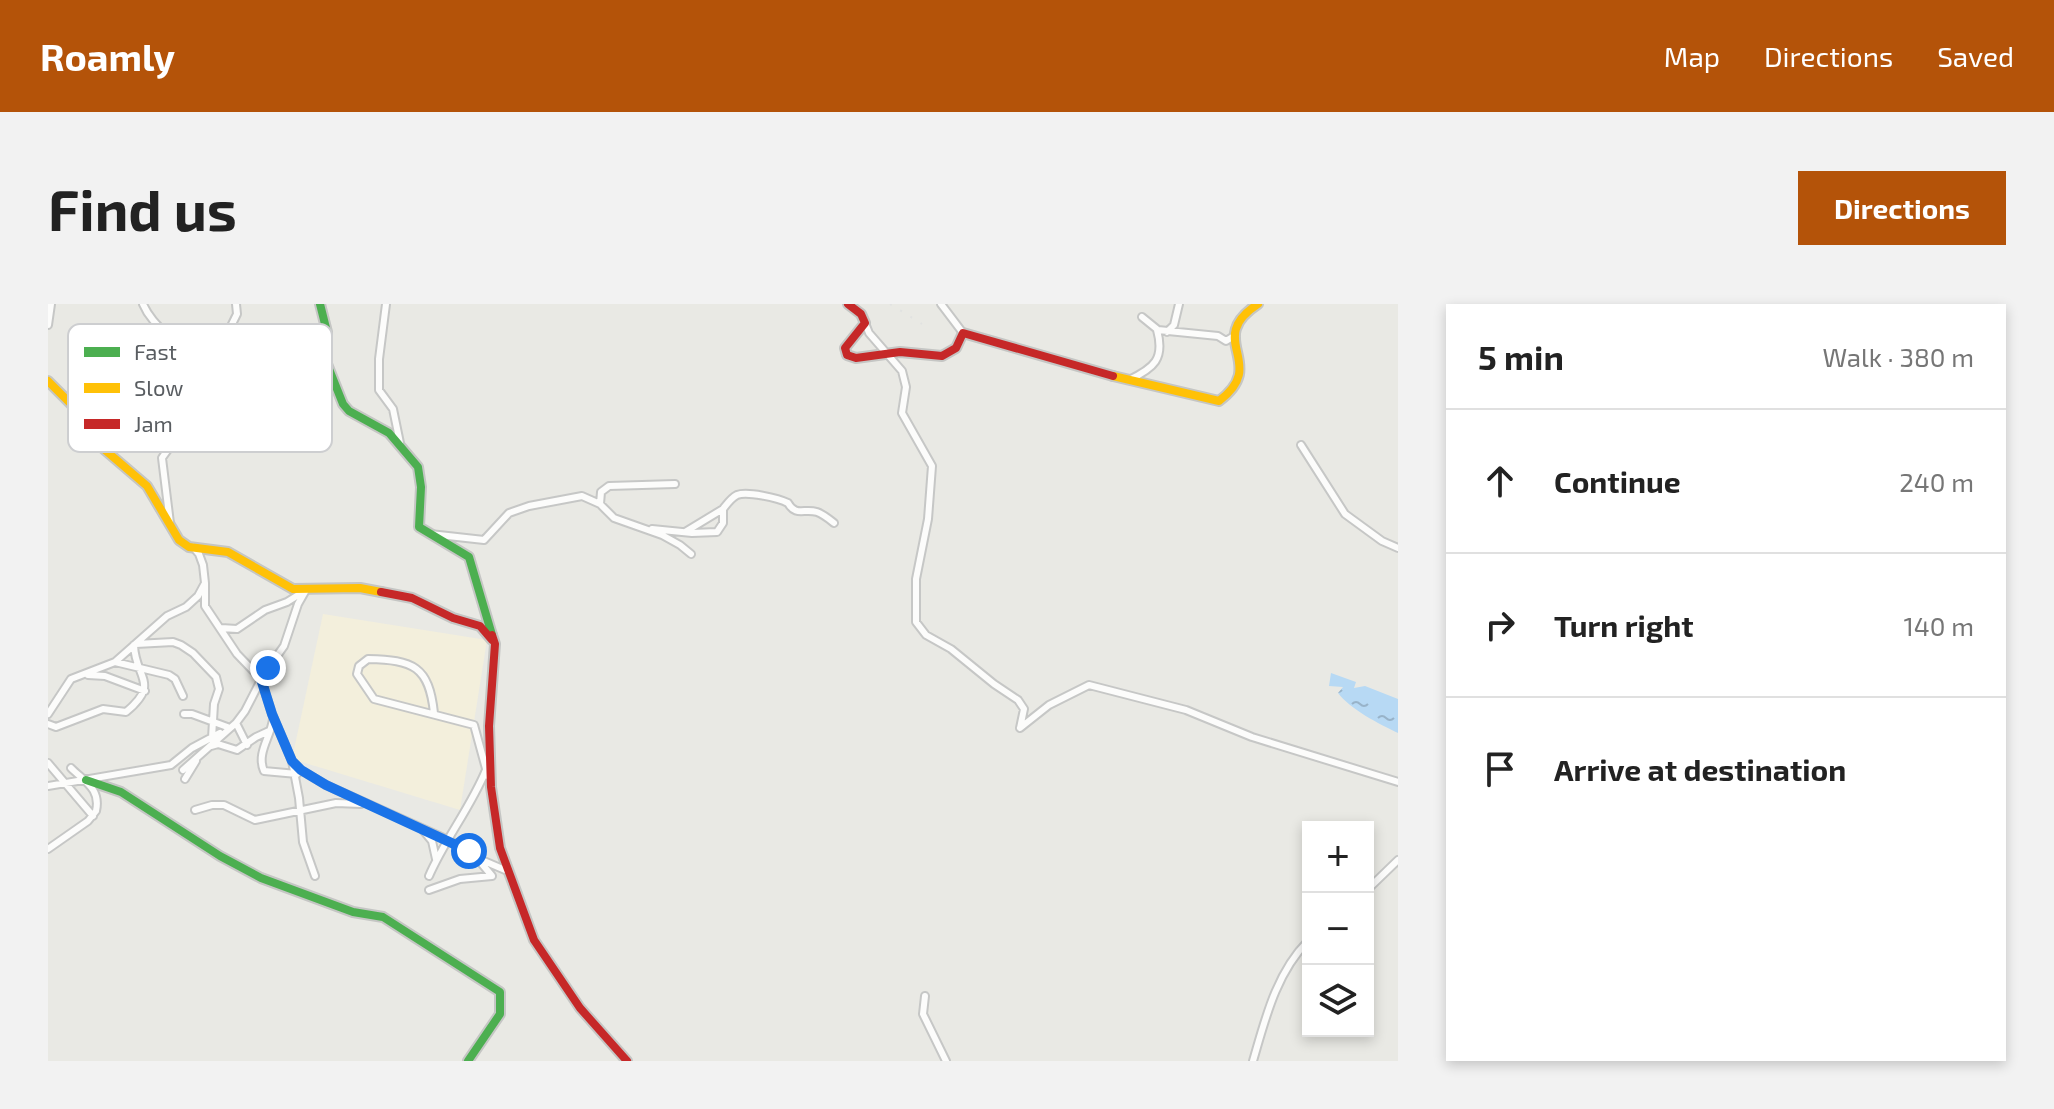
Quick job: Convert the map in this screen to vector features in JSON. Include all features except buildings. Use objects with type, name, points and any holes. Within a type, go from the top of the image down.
[{"type":"street","points":[[48,325],[51,304]]},
{"type":"street","points":[[143,304],[156,324]]},
{"type":"street","points":[[232,324],[237,314],[236,304]]},
{"type":"street","points":[[320,304],[325,324]]},
{"type":"street","points":[[386,304],[379,359],[379,390],[393,409],[400,443]]},
{"type":"street","points":[[848,304],[861,314],[869,333],[902,371],[906,387],[902,413],[932,466],[928,519],[916,579],[916,622],[926,635],[951,649],[1018,700],[1024,709],[1020,728],[1049,705],[1089,685],[1186,710],[1252,737],[1398,782]]},
{"type":"street","points":[[941,304],[963,333],[1129,380],[1219,401],[1233,393],[1240,378],[1235,336],[1238,320],[1258,304]]},
{"type":"street","points":[[1167,332],[1174,325],[1179,304]]},
{"type":"street","points":[[1142,317],[1157,330],[1218,336],[1226,341],[1235,336]]},
{"type":"street","points":[[865,323],[845,348],[847,355],[856,358],[885,352],[942,356],[956,348],[963,333]]},
{"type":"street","points":[[1129,380],[1154,364],[1160,355],[1157,330]]},
{"type":"street","points":[[332,376],[349,411],[389,433],[418,467],[421,487],[419,527],[469,557],[495,644],[489,726],[491,787],[500,848],[534,940],[580,1008],[627,1061]]},
{"type":"street","points":[[48,381],[68,401]]},
{"type":"street","points":[[1301,445],[1345,514],[1382,541],[1398,548]]},
{"type":"street","points":[[107,452],[147,486],[179,540],[193,547],[228,552],[293,589],[360,588],[412,598],[453,618],[480,626],[495,644]]},
{"type":"street","points":[[167,452],[162,458],[170,526]]},
{"type":"street","points":[[600,504],[601,492],[609,486],[675,484]]},
{"type":"street","points":[[684,532],[723,509],[741,493],[777,498],[797,512],[819,512],[834,523]]},
{"type":"street","points":[[428,534],[479,542],[509,513],[582,496],[600,504],[614,518],[662,535],[691,554]]},
{"type":"street","points":[[632,526],[717,532],[723,523],[723,509]]},
{"type":"street","points":[[193,547],[203,565],[205,606],[237,654],[261,679],[292,761],[301,809],[303,842],[315,876]]},
{"type":"street","points":[[48,714],[71,679],[115,662],[167,616],[186,607],[198,596],[205,583]]},
{"type":"street","points":[[220,628],[237,629],[265,610],[287,602],[306,590]]},
{"type":"street","points":[[183,770],[233,725],[256,694],[261,679],[284,646],[306,590]]},
{"type":"street","points":[[135,644],[173,642],[206,666],[218,683],[213,710],[213,737],[208,747]]},
{"type":"street","points":[[48,724],[56,727],[103,709],[126,712],[137,703],[145,691],[145,681],[135,660],[135,644]]},
{"type":"street","points":[[434,713],[428,682],[421,671],[411,665],[388,660],[368,659],[359,666],[357,674],[374,699],[474,725],[491,787]]},
{"type":"street","points":[[115,662],[173,677],[183,696]]},
{"type":"street","points":[[80,675],[105,676],[145,691]]},
{"type":"street","points":[[184,714],[233,725],[247,745]]},
{"type":"street","points":[[273,716],[262,755],[264,771],[309,776]]},
{"type":"street","points":[[48,786],[171,765],[192,748],[233,725]]},
{"type":"street","points":[[228,749],[233,725]]},
{"type":"street","points":[[208,747],[218,744],[237,750],[269,731]]},
{"type":"street","points":[[185,779],[197,758]]},
{"type":"street","points":[[292,761],[309,776],[464,847],[492,876],[460,879],[429,890]]},
{"type":"street","points":[[48,763],[93,816]]},
{"type":"street","points":[[71,768],[86,780],[121,792],[220,856],[261,878],[353,912],[383,917],[500,992],[500,1014],[468,1061]]},
{"type":"street","points":[[429,876],[486,770]]},
{"type":"street","points":[[48,849],[93,816],[97,798],[86,780]]},
{"type":"street","points":[[195,810],[224,805],[236,808],[247,818],[255,820],[344,802],[373,806]]},
{"type":"street","points":[[420,827],[432,841],[436,859]]},
{"type":"street","points":[[477,858],[505,870]]},
{"type":"street","points":[[1374,883],[1398,860]]},
{"type":"street","points":[[1253,1061],[1275,991],[1302,948]]},
{"type":"street","points":[[925,996],[923,1014],[946,1061]]},
{"type":"shaded area","points":[[323,614],[487,640],[460,810],[292,759]]},
{"type":"water","points":[[1331,673],[1356,682],[1354,688],[1365,686],[1398,699],[1398,733],[1365,716],[1343,699],[1338,693],[1343,687],[1329,686]]},
{"type":"railway","points":[[890,304],[922,324]]},
{"type":"traffic: fast","points":[[320,304],[325,324]]},
{"type":"traffic: fast","points":[[332,376],[349,411],[389,433],[418,467],[421,487],[419,527],[469,557],[492,635]]},
{"type":"traffic: fast","points":[[86,780],[121,792],[220,856],[261,878],[353,912],[383,917],[500,992],[500,1014],[468,1061]]},
{"type":"traffic: slow","points":[[1113,376],[1219,401],[1233,387],[1239,375],[1236,329],[1243,317],[1258,304]]},
{"type":"traffic: slow","points":[[48,381],[68,401]]},
{"type":"traffic: slow","points":[[107,452],[147,486],[179,540],[189,547],[228,552],[293,589],[360,588],[381,592]]},
{"type":"traffic: jam","points":[[848,304],[861,314],[865,323],[845,348],[847,355],[856,358],[900,352],[942,356],[956,348],[963,333],[1113,376]]},
{"type":"traffic: jam","points":[[381,592],[412,598],[453,618],[480,626],[492,640]]},
{"type":"traffic: jam","points":[[492,635],[495,644],[489,726],[491,787],[500,848],[534,940],[580,1008],[627,1061]]},
{"type":"route","points":[[268,668],[261,679],[264,692],[292,761],[301,770],[326,785],[469,851]]}]
